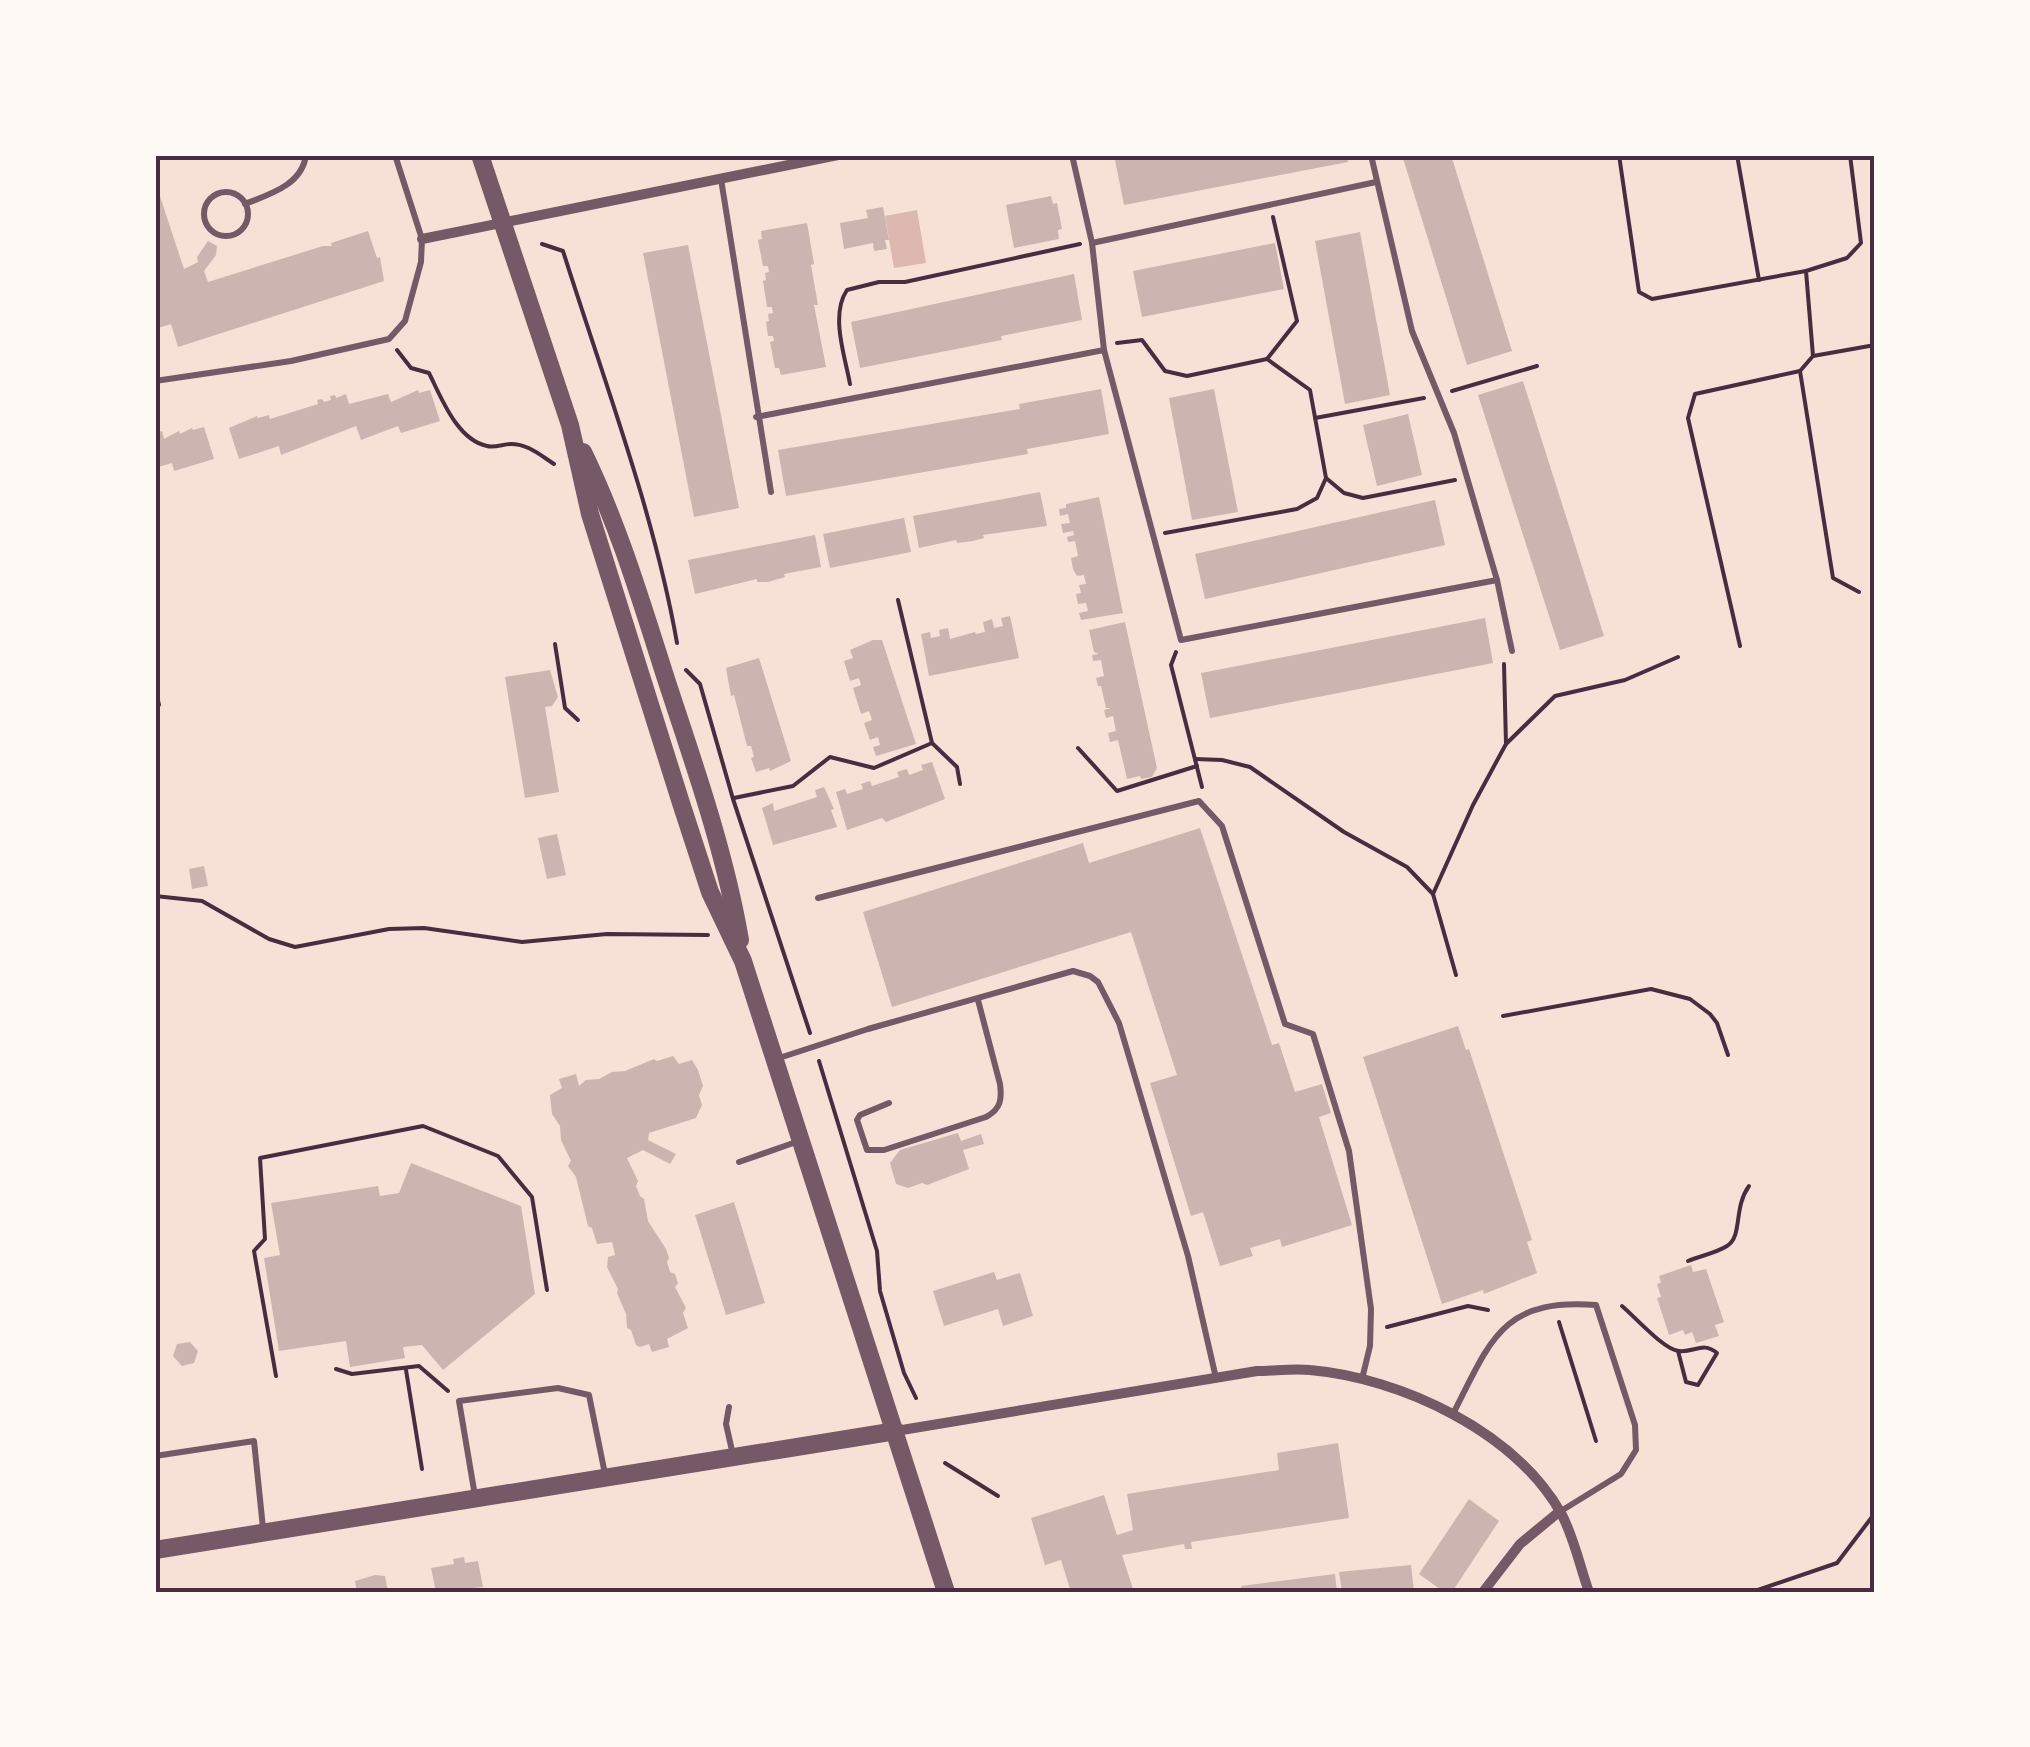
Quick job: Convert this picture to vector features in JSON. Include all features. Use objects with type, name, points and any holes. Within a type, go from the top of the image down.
[{"type":"street","points":[[480,155],[570,426],[590,514],[681,803],[710,892],[743,960],[946,1592]]},
{"type":"street","points":[[422,239],[838,155]]},
{"type":"street","points":[[155,1550],[1216,1378],[1309,1369],[1362,1379],[1454,1412],[1501,1447],[1538,1482],[1560,1511],[1590,1592]]},
{"type":"street","points":[[1483,1592],[1520,1544],[1560,1511]]},
{"type":"lane","points":[[245,204],[295,179],[304,167],[306,155]]},
{"type":"lane","points":[[155,381],[291,361],[389,339],[405,321],[416,289],[422,239],[395,155]]},
{"type":"lane","points":[[1072,155],[1092,243],[1104,350],[1181,640],[1496,580]]},
{"type":"lane","points":[[1370,155],[1412,331],[1454,433],[1512,651]]},
{"type":"lane","points":[[721,179],[770,492]]},
{"type":"lane","points":[[1092,243],[1376,182]]},
{"type":"lane","points":[[228,192],[245,204],[248,218],[240,231],[227,237],[208,227],[206,206],[215,196],[228,192]]},
{"type":"lane","points":[[756,417],[1104,350]]},
{"type":"lane","points":[[818,898],[1198,802],[1222,826],[1285,1024],[1313,1034],[1349,1151],[1371,1328],[1362,1379]]},
{"type":"lane","points":[[775,1060],[1073,971],[1090,976],[1098,982],[1125,1042],[1188,1256],[1216,1378]]},
{"type":"lane","points":[[889,1103],[860,1115],[857,1120],[867,1150],[884,1150],[997,1110],[1002,1098],[1000,1084],[978,1000]]},
{"type":"lane","points":[[739,1162],[800,1140]]},
{"type":"lane","points":[[1454,1412],[1503,1327],[1521,1312],[1568,1302],[1596,1304],[1635,1424],[1636,1450],[1621,1474],[1560,1511]]},
{"type":"lane","points":[[476,1498],[459,1401],[558,1388],[588,1395],[606,1475]]},
{"type":"lane","points":[[728,1407],[726,1424],[733,1456]]},
{"type":"lane","points":[[155,1456],[254,1441],[264,1534]]},
{"type":"path","points":[[1619,155],[1639,292],[1652,299],[1806,271],[1847,258],[1861,243],[1850,155]]},
{"type":"path","points":[[1737,155],[1759,280]]},
{"type":"path","points":[[1104,350],[1117,343],[1142,340],[1165,371],[1187,376],[1268,359],[1297,322],[1270,205]]},
{"type":"path","points":[[853,398],[838,315],[840,299],[847,290],[879,282],[905,282],[1067,244],[1092,243]]},
{"type":"path","points":[[542,244],[563,251],[654,542],[677,643],[686,670],[700,684],[733,798],[815,1046],[877,1251],[880,1291],[904,1373],[916,1398]]},
{"type":"path","points":[[1806,271],[1813,356]]},
{"type":"path","points":[[389,339],[411,368],[429,373],[446,409],[469,437],[488,446],[515,444],[534,450],[554,464]]},
{"type":"path","points":[[1740,646],[1688,418],[1694,394],[1800,372],[1813,356],[1875,345]]},
{"type":"path","points":[[1151,535],[1297,509],[1317,498],[1326,478],[1310,390],[1268,359]]},
{"type":"path","points":[[1800,372],[1833,578],[1859,592]]},
{"type":"path","points":[[1326,478],[1344,493],[1363,498],[1467,477]]},
{"type":"path","points":[[898,600],[932,743],[957,767],[960,784]]},
{"type":"path","points":[[1181,640],[1171,665],[1203,784],[1198,802]]},
{"type":"path","points":[[555,644],[565,708],[578,720]]},
{"type":"path","points":[[1506,744],[1504,665],[1512,651]]},
{"type":"path","points":[[1433,894],[1506,744],[1555,696],[1625,680],[1678,658]]},
{"type":"path","points":[[155,686],[158,705]]},
{"type":"path","points":[[733,798],[794,786],[830,757],[874,768],[932,743]]},
{"type":"path","points":[[1078,748],[1116,791],[1197,766]]},
{"type":"path","points":[[1194,759],[1222,760],[1250,768],[1344,832],[1407,867],[1433,894],[1456,975]]},
{"type":"path","points":[[155,896],[202,901],[269,939],[294,947],[389,929],[424,928],[522,942],[608,934],[708,935]]},
{"type":"path","points":[[1503,1016],[1651,989],[1690,999],[1710,1014],[1728,1055]]},
{"type":"path","points":[[276,1376],[254,1252],[264,1238],[260,1158],[423,1126],[498,1156],[532,1197],[547,1290]]},
{"type":"path","points":[[1688,1261],[1729,1246],[1738,1236],[1738,1204],[1750,1186]]},
{"type":"path","points":[[1371,1328],[1397,1327],[1468,1306],[1488,1310]]},
{"type":"path","points":[[1622,1306],[1678,1351],[1705,1346],[1717,1353],[1698,1386],[1686,1382],[1678,1351]]},
{"type":"path","points":[[1558,1322],[1596,1440]]},
{"type":"path","points":[[336,1369],[352,1374],[419,1366],[459,1401]]},
{"type":"path","points":[[406,1368],[422,1468]]},
{"type":"path","points":[[945,1463],[998,1496]]},
{"type":"path","points":[[1752,1592],[1838,1563],[1875,1513]]},
{"type":"shaded area","points":[[917,210],[926,263],[894,268],[885,216]]},
{"type":"building","points":[[1141,155],[1347,155],[1348,162],[1124,205],[1115,160]]},
{"type":"building","points":[[1402,155],[1451,155],[1512,351],[1467,365]]},
{"type":"building","points":[[155,181],[184,269],[198,262],[197,257],[208,241],[217,246],[216,255],[204,271],[208,282],[332,246],[331,243],[368,231],[377,258],[380,257],[384,281],[178,347],[171,324],[155,329]]},
{"type":"building","points":[[1051,196],[1053,204],[1057,203],[1062,229],[1058,230],[1059,239],[1014,248],[1006,205]]},
{"type":"building","points":[[883,207],[887,249],[874,251],[873,243],[844,249],[840,223],[868,218],[866,210]]},
{"type":"building","points":[[807,223],[818,305],[814,305],[826,367],[781,375],[779,368],[775,368],[770,342],[774,341],[773,336],[768,336],[766,322],[768,314],[773,313],[772,307],[767,307],[763,281],[769,272],[768,266],[763,266],[758,240],[762,239],[761,231]]},
{"type":"building","points":[[1360,232],[1390,395],[1345,404],[1315,241]]},
{"type":"building","points":[[1275,243],[1284,289],[1142,317],[1133,271]]},
{"type":"building","points":[[688,245],[739,508],[694,517],[643,253]]},
{"type":"building","points":[[1074,274],[1082,320],[860,368],[851,322]]},
{"type":"building","points":[[1523,381],[1604,636],[1560,650],[1478,395]]},
{"type":"building","points":[[1101,389],[1109,434],[1027,449],[1028,454],[786,496],[778,450],[1020,409],[1019,404]]},
{"type":"building","points":[[1214,389],[1238,512],[1192,520],[1169,398]]},
{"type":"building","points":[[418,390],[430,390],[440,421],[401,433],[398,426],[361,440],[356,426],[281,455],[279,446],[239,459],[229,428],[257,416],[269,415],[270,419],[318,404],[317,400],[331,400],[330,396],[346,394],[349,404],[388,394],[391,402]]},
{"type":"building","points":[[1408,414],[1422,475],[1377,486],[1363,425]]},
{"type":"building","points":[[204,427],[214,459],[174,471],[172,463],[155,468],[155,433],[162,431],[164,439],[179,431],[180,434]]},
{"type":"building","points":[[1040,492],[1047,526],[919,548],[913,516]]},
{"type":"building","points":[[1099,497],[1123,613],[1081,620],[1079,613],[1088,611],[1086,603],[1078,604],[1076,594],[1081,593],[1079,585],[1086,584],[1084,575],[1077,576],[1073,569],[1071,558],[1078,556],[1075,541],[1068,542],[1067,537],[1074,535],[1073,531],[1063,533],[1061,524],[1070,523],[1068,514],[1060,516],[1059,509]]},
{"type":"building","points":[[1435,500],[1445,545],[1205,599],[1195,554]]},
{"type":"building","points":[[904,518],[911,552],[830,568],[823,534]]},
{"type":"building","points":[[815,535],[821,567],[784,574],[785,577],[768,582],[757,579],[695,594],[688,560]]},
{"type":"building","points":[[1010,616],[1019,658],[929,676],[921,634],[940,636],[939,630],[948,628],[950,639],[976,634],[985,632],[983,622],[992,619],[994,628],[1003,626],[1001,618]]},
{"type":"building","points":[[1485,618],[1493,663],[1210,718],[1201,673]]},
{"type":"building","points":[[1125,622],[1157,768],[1152,777],[1141,779],[1127,779],[1118,740],[1110,742],[1108,733],[1116,731],[1113,716],[1106,718],[1104,710],[1111,708],[1106,708],[1098,686],[1096,678],[1104,676],[1101,660],[1093,661],[1092,655],[1099,654],[1094,652],[1089,630]]},
{"type":"building","points":[[882,640],[916,744],[876,756],[873,747],[880,745],[878,737],[870,740],[864,723],[872,720],[869,711],[861,714],[853,688],[861,685],[859,678],[850,681],[844,661],[853,658],[850,650]]},
{"type":"building","points":[[759,658],[791,761],[770,771],[769,768],[756,772],[726,668]]},
{"type":"building","points":[[550,670],[558,697],[552,706],[545,707],[559,792],[525,798],[505,677]]},
{"type":"building","points":[[932,762],[945,799],[886,822],[882,818],[847,830],[836,792],[845,789],[847,794],[863,789],[861,784],[870,781],[872,786],[899,777],[897,772],[907,769],[909,775]]},
{"type":"building","points":[[824,787],[837,827],[773,845],[762,808],[773,803],[774,811],[817,797],[815,790]]},
{"type":"building","points":[[1200,828],[1272,1045],[1279,1043],[1295,1092],[1322,1084],[1331,1113],[1319,1117],[1352,1225],[1282,1247],[1280,1239],[1250,1248],[1253,1256],[1220,1266],[1203,1212],[1191,1216],[1150,1083],[1177,1075],[1131,932],[892,1007],[863,912],[1083,843],[1089,863]]},
{"type":"building","points":[[557,834],[566,875],[547,879],[538,838]]},
{"type":"building","points":[[204,866],[208,886],[192,889],[189,869]]},
{"type":"building","points":[[1458,1026],[1532,1240],[1527,1242],[1537,1273],[1484,1294],[1483,1290],[1442,1304],[1363,1057]]},
{"type":"building","points":[[673,1056],[679,1064],[692,1060],[698,1070],[703,1086],[699,1095],[702,1105],[696,1118],[649,1133],[648,1140],[676,1154],[670,1164],[643,1150],[627,1158],[644,1199],[648,1221],[666,1249],[670,1272],[678,1283],[675,1287],[686,1308],[683,1313],[688,1328],[667,1339],[669,1347],[652,1352],[649,1344],[636,1345],[627,1328],[618,1289],[607,1267],[608,1257],[615,1255],[612,1242],[597,1244],[588,1226],[576,1177],[568,1166],[571,1161],[561,1140],[560,1126],[552,1114],[550,1095],[562,1088],[559,1079],[576,1074],[579,1086],[586,1080]]},
{"type":"building","points":[[958,1133],[961,1141],[981,1134],[984,1144],[963,1150],[969,1169],[927,1185],[908,1188],[896,1184],[890,1163],[900,1150]]},
{"type":"building","points":[[411,1163],[521,1206],[535,1294],[443,1370],[422,1345],[403,1347],[405,1358],[350,1367],[346,1341],[279,1351],[264,1258],[280,1255],[271,1203],[378,1186],[380,1196],[399,1193]]},
{"type":"building","points":[[734,1202],[765,1303],[726,1315],[695,1215]]},
{"type":"building","points":[[1691,1265],[1693,1272],[1706,1269],[1724,1322],[1715,1325],[1719,1336],[1696,1343],[1692,1332],[1685,1335],[1683,1330],[1669,1335],[1657,1298],[1661,1297],[1659,1276]]},
{"type":"building","points":[[994,1272],[997,1280],[1020,1273],[1033,1316],[1003,1326],[998,1309],[944,1326],[933,1291]]},
{"type":"building","points":[[190,1342],[198,1351],[194,1363],[182,1366],[173,1356],[177,1344]]},
{"type":"building","points":[[1338,1443],[1349,1518],[1191,1542],[1192,1549],[1185,1549],[1184,1544],[1122,1555],[1134,1592],[1071,1592],[1061,1560],[1045,1565],[1031,1518],[1104,1495],[1117,1535],[1133,1530],[1127,1494],[1279,1470],[1277,1453]]},
{"type":"building","points":[[1469,1499],[1499,1521],[1452,1592],[1444,1592],[1419,1574]]},
{"type":"building","points":[[464,1557],[465,1563],[478,1561],[483,1587],[436,1592],[431,1568],[454,1564],[453,1559]]},
{"type":"building","points":[[1411,1565],[1414,1592],[1342,1592],[1339,1572]]},
{"type":"building","points":[[1335,1574],[1337,1592],[1242,1592],[1241,1586]]},
{"type":"building","points":[[385,1576],[388,1592],[357,1592],[355,1581]]}]
